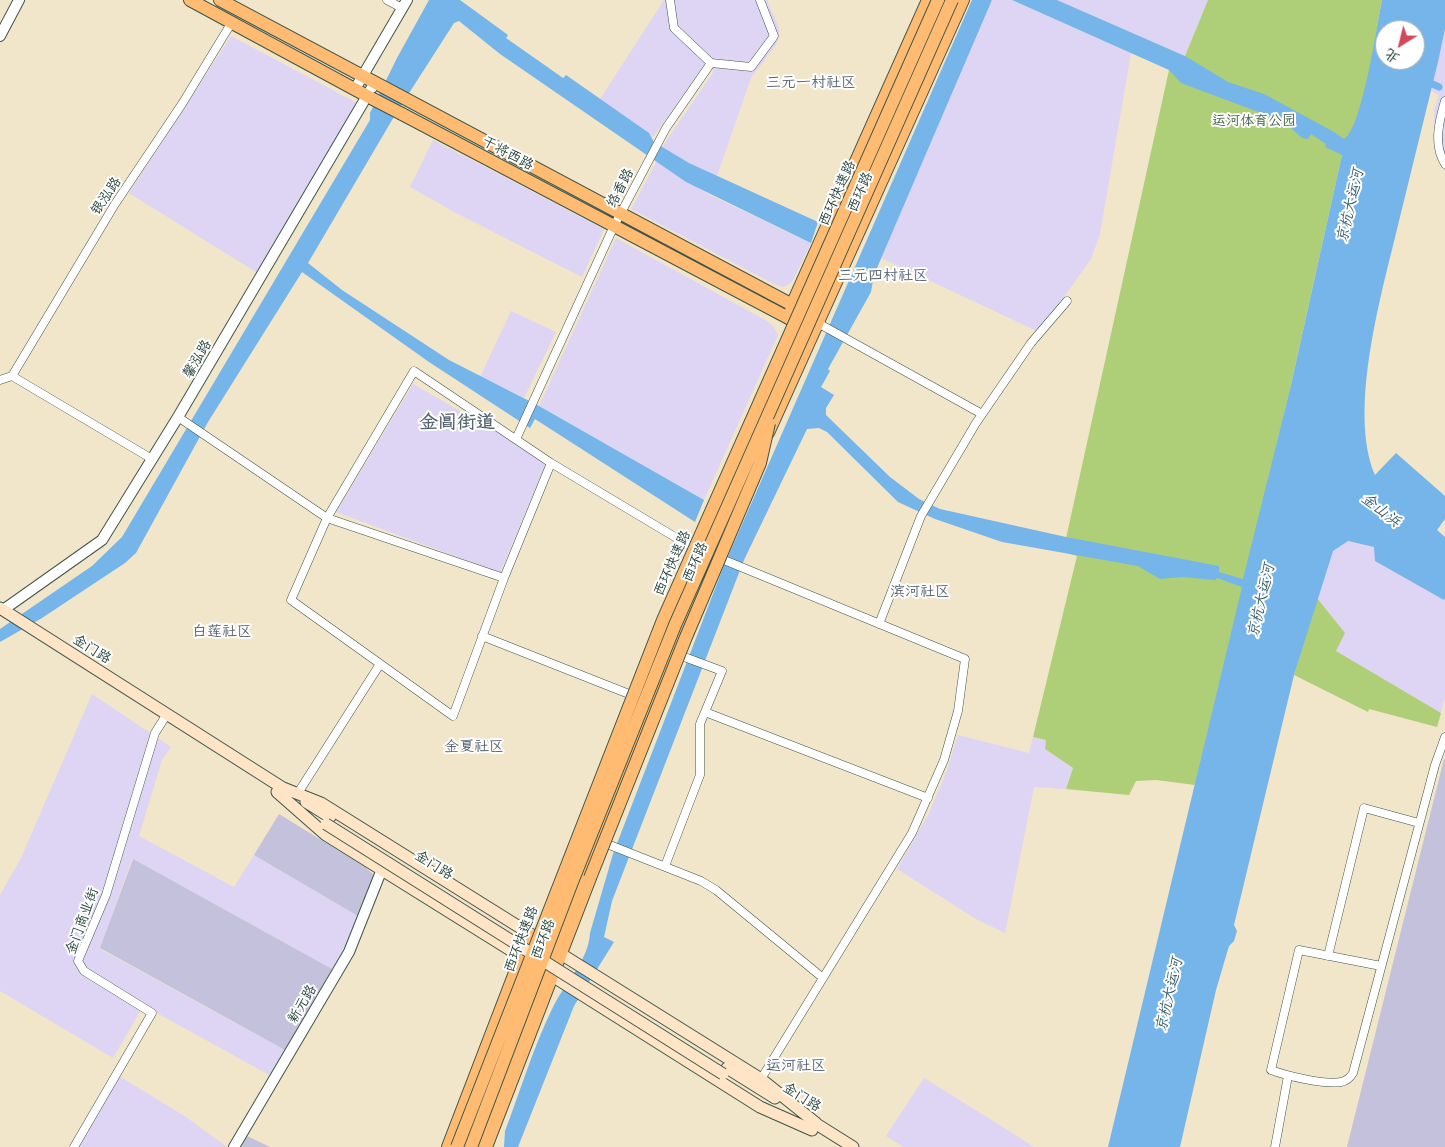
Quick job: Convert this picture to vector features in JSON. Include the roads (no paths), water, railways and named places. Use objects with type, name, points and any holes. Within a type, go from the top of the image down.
[{"type":"main road","name":"干将西路","points":[[190,0],[354,89],[795,321],[818,324]]},
{"type":"main road","name":"干将西路","points":[[220,0],[375,85],[798,308],[818,324]]},
{"type":"main road","points":[[755,462],[756,422],[840,196],[930,0]]},
{"type":"main road","name":"西环路","points":[[798,308],[930,0]]},
{"type":"main road","name":"西环快速路","points":[[452,1144],[663,620],[938,0]]},
{"type":"main road","name":"西环快速路","points":[[471,1147],[572,882],[675,625],[776,393],[952,0]]},
{"type":"main road","name":"西环路","points":[[558,952],[598,840],[674,650],[718,559],[755,462],[963,0]]},
{"type":"main road","points":[[555,195],[562,183]]},
{"type":"main road","name":"西环路","points":[[452,1144],[523,958],[650,639],[690,546],[795,321]]},
{"type":"main road","points":[[488,1142],[558,952],[590,878],[686,636],[760,462],[776,393]]},
{"type":"main road","name":"金门路","points":[[4,614],[814,1127],[853,1147]]},
{"type":"main road","points":[[279,789],[298,793],[331,808],[601,980],[761,1079],[814,1127]]},
{"type":"main road","points":[[279,789],[319,829],[563,984],[760,1107],[814,1127]]},
{"type":"main road","name":"西环路","points":[[479,1147],[549,975]]},
{"type":"main road","name":"金门路","points":[[814,1127],[839,1147]]},
{"type":"street","points":[[0,36],[19,0]]},
{"type":"street","points":[[354,89],[405,4],[387,0]]},
{"type":"street","points":[[670,0],[674,28],[711,63],[751,67],[774,36],[760,0]]},
{"type":"street","name":"银泓路","points":[[12,376],[115,204],[182,104],[232,22]]},
{"type":"street","name":"络香路","points":[[516,440],[620,214],[658,142],[711,63]]},
{"type":"street","name":"馨泓路","points":[[4,614],[102,540],[152,459],[182,420],[370,97],[375,85]]},
{"type":"street","points":[[1444,104],[1445,128]]},
{"type":"street","points":[[1444,104],[1440,117],[1438,138],[1441,157],[1445,164]]},
{"type":"street","points":[[879,624],[921,516],[932,501],[982,414],[1031,343],[1067,301]]},
{"type":"street","points":[[818,324],[982,414]]},
{"type":"street","points":[[551,463],[504,578],[453,716],[291,600],[327,518],[414,371],[551,463],[690,546],[965,659],[958,711],[944,760],[912,833],[761,1079]]},
{"type":"street","points":[[0,380],[12,376],[152,459]]},
{"type":"street","points":[[182,420],[327,518],[504,578]]},
{"type":"street","points":[[482,636],[629,694]]},
{"type":"street","points":[[650,639],[688,658],[722,671],[700,724],[700,775],[665,866]]},
{"type":"street","points":[[298,793],[380,664]]},
{"type":"street","points":[[705,712],[928,798]]},
{"type":"street","name":"金门商业街","points":[[74,1147],[152,1013],[84,971],[78,961],[106,895],[154,733],[165,717]]},
{"type":"street","points":[[1381,966],[1299,950],[1271,1070],[1288,1076],[1339,1083],[1351,1077],[1381,966],[1419,823],[1435,765],[1445,737]]},
{"type":"street","points":[[1328,956],[1364,808],[1419,823]]},
{"type":"street","points":[[575,830],[612,848],[665,866],[716,890],[823,978]]},
{"type":"street","name":"新元路","points":[[234,1147],[349,952],[382,869]]},
{"type":"street","points":[[1275,1147],[1288,1076]]},
{"type":"water","points":[[429,0],[460,0],[508,35],[506,38],[563,78],[566,75],[649,133],[654,142],[689,163],[818,222],[811,243],[686,182],[500,54],[459,21],[454,23],[395,115],[308,263],[342,290],[449,360],[539,406],[704,500],[695,522],[535,419],[530,428],[429,362],[302,272],[208,422],[136,553],[125,563],[42,618],[0,642],[0,629],[92,566],[122,537],[370,120],[370,113],[397,58]]},
{"type":"water","points":[[972,0],[992,0],[874,275],[871,292],[828,369],[830,371],[821,387],[834,395],[826,408],[826,415],[890,477],[919,499],[940,509],[1066,537],[1219,566],[1219,572],[1243,579],[1291,385],[1342,155],[1325,147],[1326,144],[1311,134],[1308,139],[1302,138],[1290,127],[1261,113],[1181,83],[1169,70],[1012,0],[1057,0],[1185,56],[1228,82],[1264,94],[1344,139],[1351,131],[1363,97],[1375,40],[1375,70],[1425,70],[1425,20],[1379,20],[1382,0],[1445,0],[1445,29],[1438,62],[1370,349],[1365,417],[1367,448],[1375,475],[1396,453],[1445,496],[1445,519],[1437,530],[1445,537],[1445,598],[1444,600],[1375,561],[1374,547],[1348,541],[1333,551],[1294,675],[1234,925],[1237,931],[1234,941],[1229,946],[1216,990],[1180,1147],[1108,1147],[1242,587],[1217,578],[1215,580],[1182,577],[1160,579],[1138,566],[1002,542],[935,519],[898,502],[827,432],[819,428],[807,429],[744,560],[612,901],[604,937],[614,942],[574,1006],[518,1147],[504,1147],[505,1131],[540,1036],[554,1005],[586,952],[613,854],[723,568]]},
{"type":"waterway","points":[[1426,81],[1439,87]]},
{"type":"district","name":"三元一村社区","points":[[811,82]]},
{"type":"district","name":"三元四村社区","points":[[883,275]]},
{"type":"district","name":"金阊街道","points":[[457,422]]},
{"type":"district","name":"滨河社区","points":[[920,591]]},
{"type":"district","name":"白莲社区","points":[[222,631]]},
{"type":"district","name":"金夏社区","points":[[474,746]]},
{"type":"district","name":"运河社区","points":[[796,1065]]},
{"type":"park label","name":"运河体育公园","points":[[1254,121]]},
{"type":"water label","name":"京杭大运河","points":[[1350,206]]},
{"type":"water label","name":"金山浜","points":[[1381,510]]},
{"type":"water label","name":"京杭大运河","points":[[1261,601]]},
{"type":"water label","name":"京杭大运河","points":[[1169,995]]}]
